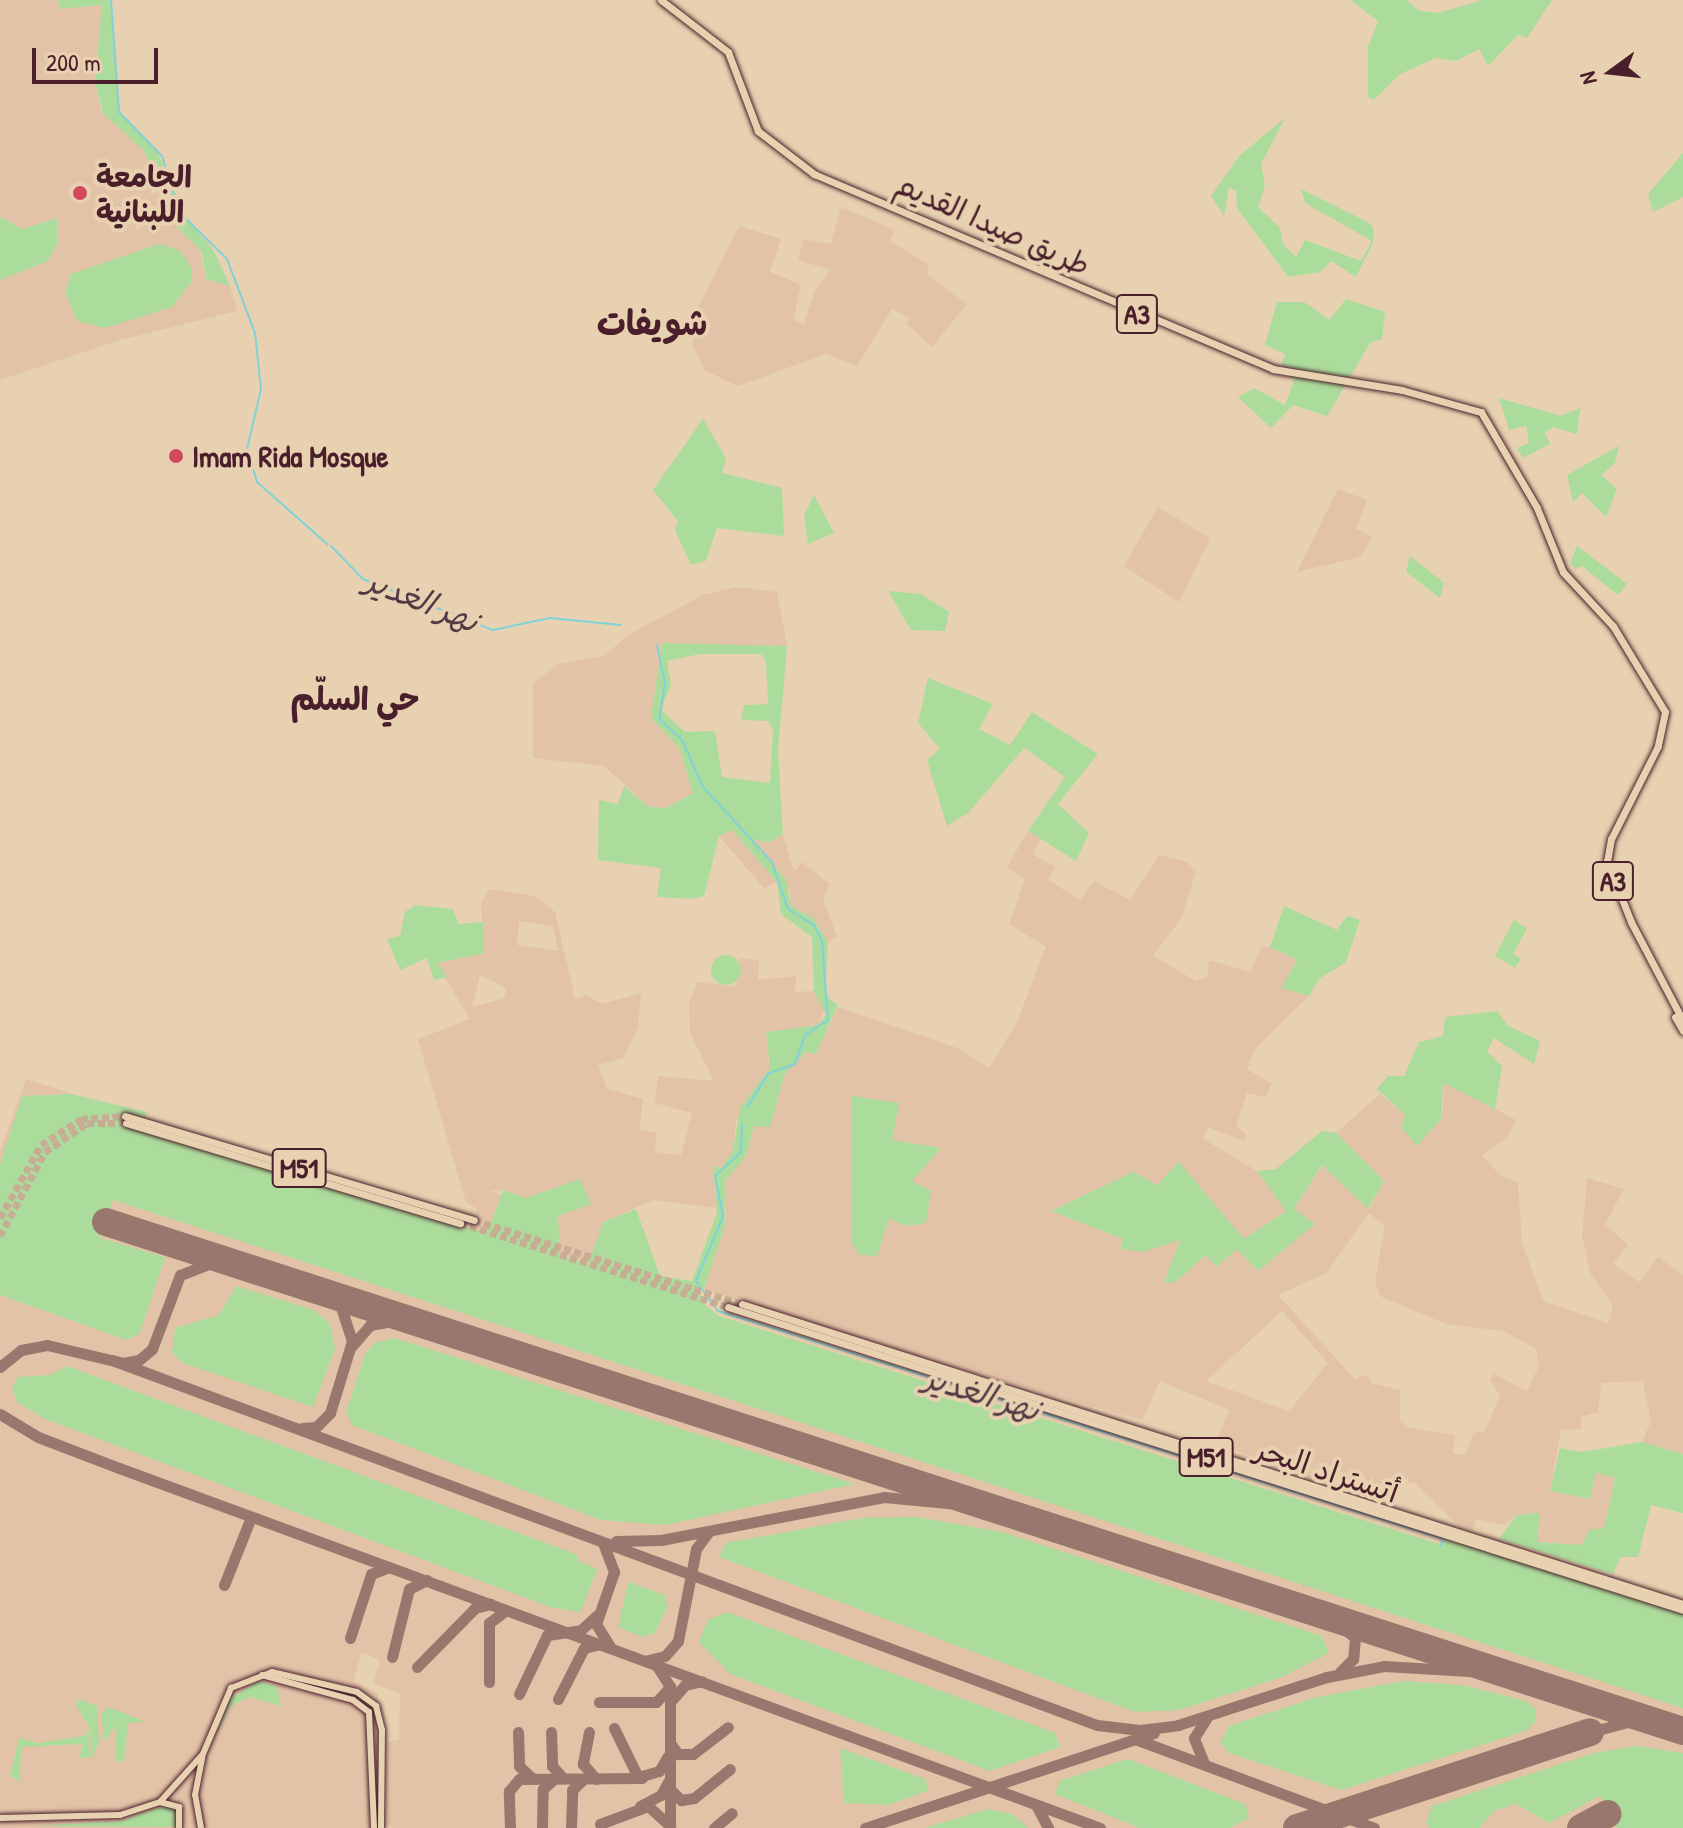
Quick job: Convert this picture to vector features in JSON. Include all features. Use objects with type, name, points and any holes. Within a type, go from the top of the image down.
[{"type":"highway","name":"طريق صيدا القديم","points":[[661,0],[728,52],[758,131],[814,174],[1273,369],[1476,408],[1537,508],[1563,572],[1599,610],[1665,712],[1658,746],[1607,855],[1621,901],[1664,989]]},
{"type":"highway","name":"A3","points":[[1664,989],[1683,1021]]},
{"type":"highway","name":"A3","points":[[1664,989],[1683,1031]]},
{"type":"highway","name":"M51","points":[[460,1223],[126,1120],[474,1220]]},
{"type":"highway","name":"أتستراد البحر","points":[[742,1304],[1683,1604]]},
{"type":"highway","name":"أتستراد البحر","points":[[728,1307],[1683,1610]]},
{"type":"main road","points":[[201,1828],[195,1795],[203,1754],[231,1688],[273,1673],[357,1692],[376,1706],[382,1724],[381,1828]]},
{"type":"main road","points":[[262,1675],[353,1700],[369,1712],[374,1828]]},
{"type":"main road","points":[[0,1818],[120,1815],[160,1802],[203,1754]]},
{"type":"main road","points":[[160,1802],[179,1807],[179,1828]]},
{"type":"shaded area","name":"الجامعة اللبنانية","points":[[0,0],[58,0],[60,9],[102,5],[95,83],[101,110],[144,151],[169,219],[200,249],[206,279],[230,286],[237,311],[117,341],[0,380]]},
{"type":"shaded area","points":[[841,207],[895,230],[890,241],[929,265],[927,274],[967,304],[932,347],[907,324],[909,318],[892,309],[857,366],[826,354],[738,386],[704,370],[693,345],[692,320],[739,226],[781,239],[770,272],[801,285],[793,320],[804,324],[815,290],[830,270],[798,260],[803,239],[831,244]]},
{"type":"shaded area","points":[[1338,489],[1367,500],[1356,529],[1373,537],[1359,557],[1297,572]]},
{"type":"shaded area","points":[[1158,507],[1210,538],[1179,602],[1124,566]]},
{"type":"shaded area","points":[[736,587],[777,592],[787,646],[662,643],[651,718],[679,748],[693,793],[666,808],[649,807],[604,766],[533,758],[533,684],[557,664],[604,656],[628,635],[703,595]]},
{"type":"shaded area","points":[[732,829],[766,865],[777,882],[764,888],[719,836]]},
{"type":"shaded area","points":[[1028,831],[1041,838],[1032,854],[1055,867],[1048,880],[1080,900],[1094,881],[1130,900],[1159,855],[1186,862],[1196,871],[1182,917],[1153,956],[1196,981],[1208,976],[1209,960],[1251,972],[1261,947],[1270,947],[1297,959],[1282,988],[1309,996],[1255,1049],[1247,1069],[1272,1084],[1265,1097],[1247,1093],[1236,1127],[1246,1134],[1244,1141],[1208,1127],[1202,1138],[1257,1171],[1286,1211],[1244,1239],[1133,1172],[1052,1210],[1123,1239],[1120,1248],[1181,1239],[1165,1282],[1174,1283],[1206,1255],[1314,1225],[1294,1209],[1323,1165],[1369,1209],[1384,1181],[1336,1133],[1380,1094],[1405,1115],[1443,1111],[1443,1082],[1516,1120],[1507,1138],[1481,1155],[1501,1176],[1518,1182],[1522,1243],[1543,1301],[1608,1323],[1613,1305],[1591,1275],[1582,1236],[1587,1178],[1624,1189],[1605,1224],[1628,1245],[1613,1264],[1639,1282],[1658,1257],[1683,1275],[1683,1454],[1642,1442],[1651,1421],[1643,1381],[1601,1383],[1598,1412],[1581,1417],[1581,1429],[1561,1430],[1550,1490],[1590,1499],[1596,1473],[1615,1477],[1604,1528],[1582,1546],[1538,1542],[1539,1513],[1516,1515],[1504,1525],[1476,1519],[1473,1531],[1459,1526],[1416,1484],[1389,1479],[1380,1500],[1340,1485],[1346,1473],[1320,1465],[1315,1479],[1215,1443],[1229,1410],[1160,1381],[1142,1420],[919,1358],[704,1289],[726,1220],[725,1180],[746,1157],[754,1126],[770,1115],[785,1074],[806,1052],[816,1054],[838,1007],[957,1048],[989,1068],[1017,1022],[1046,947],[1009,924],[1025,879],[1007,867]],"holes":[[[853,1096],[892,1140],[912,1181],[907,1226],[889,1219],[852,1243]],[[1369,1213],[1385,1226],[1375,1281],[1380,1296],[1446,1324],[1504,1331],[1536,1349],[1539,1366],[1527,1391],[1494,1374],[1490,1380],[1500,1395],[1485,1431],[1473,1433],[1466,1455],[1453,1454],[1455,1435],[1409,1428],[1400,1420],[1400,1390],[1371,1383],[1368,1375],[1355,1379],[1278,1295],[1326,1273]],[[1282,1311],[1328,1363],[1289,1411],[1206,1381]]]},
{"type":"shaded area","points":[[783,834],[794,872],[802,862],[829,884],[823,899],[837,937],[828,942],[813,919],[791,907],[790,891],[753,840],[769,842]]},
{"type":"shaded area","points":[[490,889],[534,896],[555,912],[575,999],[586,995],[602,1004],[641,993],[638,1027],[624,1058],[598,1065],[607,1089],[643,1099],[639,1130],[657,1132],[655,1152],[681,1155],[692,1113],[655,1103],[658,1076],[714,1081],[690,1033],[689,1003],[697,982],[736,987],[740,958],[759,961],[758,980],[796,976],[795,992],[814,991],[825,1007],[818,1025],[804,1026],[767,1054],[770,1068],[736,1120],[733,1150],[714,1190],[717,1208],[653,1200],[603,1222],[677,1303],[1437,1548],[1683,1614],[1683,1828],[393,1828],[387,1824],[386,1742],[399,1740],[400,1693],[373,1684],[380,1660],[361,1652],[354,1681],[378,1694],[379,1828],[0,1828],[0,1152],[26,1079],[94,1101],[110,1120],[471,1230],[477,1209],[466,1202],[418,1039],[470,1019],[436,963],[484,953],[481,903]],"holes":[[[519,921],[553,926],[558,951],[517,945]],[[480,975],[506,988],[505,998],[472,1007]],[[503,1190],[557,1216],[560,1254],[588,1265],[488,1235],[502,1195],[490,1191]]]},
{"type":"green space","points":[[58,0],[110,0],[119,112],[156,149],[186,217],[214,251],[230,286],[206,279],[202,252],[169,219],[144,151],[103,113],[95,83],[102,5],[60,9]]},
{"type":"green space","points":[[1350,0],[1407,0],[1419,11],[1438,13],[1483,0],[1552,0],[1527,38],[1518,35],[1488,66],[1479,49],[1456,61],[1436,58],[1400,74],[1374,100],[1368,97],[1368,47],[1378,21]]},
{"type":"green space","points":[[1285,118],[1261,164],[1265,185],[1258,207],[1280,228],[1283,244],[1296,257],[1305,240],[1361,261],[1372,241],[1305,203],[1301,189],[1366,221],[1373,227],[1373,243],[1356,277],[1331,261],[1320,272],[1288,277],[1237,208],[1236,190],[1229,188],[1224,216],[1211,196],[1240,155]]},
{"type":"green space","points":[[1683,153],[1683,197],[1653,212],[1648,194]]},
{"type":"green space","points":[[0,217],[23,229],[57,218],[57,245],[48,261],[0,280]]},
{"type":"green space","points":[[159,244],[179,250],[191,267],[191,282],[172,307],[105,328],[77,321],[65,292],[71,274]]},
{"type":"green space","points":[[1346,299],[1385,312],[1382,339],[1370,343],[1327,416],[1293,405],[1271,428],[1238,397],[1254,388],[1285,405],[1294,380],[1280,369],[1285,354],[1265,345],[1277,302],[1304,302],[1329,320]]},
{"type":"green space","points":[[1499,398],[1561,416],[1580,408],[1577,434],[1553,427],[1545,433],[1550,444],[1523,458],[1517,448],[1529,443],[1526,426],[1509,430]]},
{"type":"green space","points":[[703,419],[726,458],[722,473],[782,488],[784,536],[717,528],[706,561],[691,565],[675,530],[678,521],[653,490]]},
{"type":"green space","points":[[1619,446],[1615,463],[1601,475],[1617,489],[1606,517],[1582,493],[1573,502],[1567,475]]},
{"type":"green space","points":[[814,495],[834,533],[808,544],[804,516]]},
{"type":"green space","points":[[1577,546],[1627,584],[1618,595],[1582,566],[1575,569],[1570,563]]},
{"type":"green space","points":[[1410,556],[1444,583],[1440,598],[1406,572]]},
{"type":"green space","points":[[888,591],[921,594],[949,612],[945,631],[911,630]]},
{"type":"green space","points":[[662,643],[787,646],[778,751],[783,834],[769,842],[753,840],[786,880],[791,906],[813,918],[828,942],[825,996],[838,1005],[816,1054],[806,1052],[785,1074],[770,1127],[754,1126],[746,1157],[725,1180],[725,1226],[704,1289],[695,1286],[705,1305],[719,1316],[1442,1545],[1446,1533],[1683,1610],[1683,1708],[113,1200],[100,1238],[165,1257],[140,1333],[127,1340],[0,1295],[0,1164],[22,1096],[71,1094],[147,1112],[145,1120],[166,1135],[487,1233],[503,1190],[526,1198],[580,1179],[591,1204],[558,1216],[560,1255],[588,1265],[603,1222],[636,1209],[660,1276],[692,1281],[717,1212],[713,1165],[721,1168],[733,1150],[740,1108],[770,1068],[766,1032],[818,1025],[826,1014],[814,991],[812,937],[781,914],[777,882],[732,830],[719,836],[704,896],[691,899],[657,897],[661,868],[598,860],[599,800],[618,804],[624,786],[649,807],[666,808],[693,793],[679,748],[651,718]],"holes":[[[700,654],[761,654],[766,662],[768,704],[744,705],[741,720],[768,721],[773,729],[770,783],[722,777],[715,731],[685,732],[661,710],[671,685],[667,661]]]},
{"type":"green space","points":[[928,678],[993,704],[979,729],[1010,745],[1032,712],[1098,754],[1058,804],[1089,833],[1076,861],[1028,831],[1065,777],[1024,748],[969,812],[947,826],[927,760],[940,749],[918,723]]},
{"type":"green space","points":[[415,905],[453,909],[458,924],[483,922],[484,953],[437,963],[447,977],[434,980],[427,958],[400,970],[387,939],[400,936],[405,912]]},
{"type":"green space","points":[[1284,906],[1337,930],[1347,916],[1360,920],[1346,962],[1320,978],[1309,996],[1281,988],[1297,960],[1270,947]]},
{"type":"green space","points":[[1514,920],[1527,929],[1513,954],[1521,959],[1515,968],[1495,956]]},
{"type":"green space","points":[[726,955],[737,959],[741,970],[737,981],[726,985],[715,981],[711,970],[715,959]]},
{"type":"green space","points":[[1497,1011],[1507,1025],[1540,1041],[1534,1064],[1494,1038],[1487,1051],[1502,1066],[1495,1109],[1443,1083],[1441,1119],[1417,1146],[1401,1127],[1405,1115],[1377,1089],[1388,1076],[1404,1076],[1419,1042],[1443,1036],[1445,1017]]},
{"type":"green space","points":[[852,1096],[899,1103],[892,1140],[941,1148],[912,1181],[931,1191],[926,1223],[907,1226],[889,1219],[877,1256],[860,1255],[852,1243]]},
{"type":"green space","points":[[1322,1131],[1336,1133],[1384,1181],[1368,1209],[1322,1165],[1294,1209],[1315,1224],[1258,1271],[1237,1249],[1216,1267],[1206,1255],[1174,1283],[1164,1282],[1180,1240],[1143,1252],[1120,1249],[1123,1239],[1051,1211],[1133,1172],[1157,1185],[1179,1162],[1244,1239],[1286,1211],[1257,1171],[1276,1169]]},
{"type":"green space","points":[[236,1286],[314,1310],[330,1324],[335,1349],[313,1407],[182,1363],[172,1352],[175,1328],[219,1315]]},
{"type":"green space","points":[[394,1338],[855,1484],[665,1525],[601,1520],[352,1425],[346,1412],[365,1354],[376,1342]]},
{"type":"green space","points":[[67,1366],[578,1555],[578,1561],[597,1569],[581,1612],[553,1608],[45,1419],[17,1402],[12,1388],[18,1377],[50,1375]]},
{"type":"green space","points":[[1642,1442],[1683,1454],[1683,1513],[1651,1505],[1638,1557],[1621,1557],[1613,1574],[1499,1539],[1516,1515],[1539,1513],[1538,1542],[1582,1545],[1589,1530],[1604,1528],[1615,1478],[1596,1473],[1590,1499],[1550,1491],[1560,1448],[1582,1452]]},
{"type":"green space","points":[[917,1517],[1002,1532],[1322,1636],[1329,1653],[1282,1677],[1179,1710],[1135,1712],[719,1557],[726,1543],[862,1518]]},
{"type":"green space","points":[[628,1582],[665,1595],[667,1608],[655,1633],[642,1637],[618,1627]]},
{"type":"green space","points":[[727,1612],[1055,1733],[1060,1747],[990,1771],[730,1674],[699,1642],[708,1620]]},
{"type":"green space","points":[[258,1681],[277,1687],[281,1706],[250,1697],[231,1706],[218,1732],[230,1699]]},
{"type":"green space","points":[[1403,1681],[1462,1685],[1526,1701],[1536,1710],[1536,1721],[1528,1730],[1341,1790],[1229,1753],[1220,1743],[1229,1726],[1317,1697]]},
{"type":"green space","points":[[78,1699],[97,1706],[99,1742],[92,1757],[90,1728],[76,1706]]},
{"type":"green space","points":[[109,1707],[146,1722],[128,1723],[124,1762],[115,1761],[116,1725],[105,1742],[101,1715]]},
{"type":"green space","points":[[88,1729],[91,1758],[79,1758],[83,1744],[22,1747],[19,1782],[10,1776],[19,1738],[38,1743],[84,1736]]},
{"type":"green space","points":[[1636,1746],[1683,1753],[1683,1828],[1617,1828],[1600,1796],[1549,1823],[1516,1804],[1494,1811],[1479,1828],[1430,1828],[1426,1823],[1432,1806],[1594,1753]]},
{"type":"green space","points":[[840,1748],[925,1779],[929,1790],[888,1805],[844,1803]]},
{"type":"green space","points":[[1128,1759],[1245,1804],[1249,1818],[1229,1828],[1140,1828],[1055,1794],[1059,1781]]},
{"type":"green space","points":[[167,1805],[176,1808],[175,1827],[34,1826],[121,1821]]},
{"type":"green space","points":[[988,1809],[1012,1814],[1028,1828],[924,1828]]},
{"type":"waterway","name":"نهر الغدير","points":[[111,0],[119,112],[162,156],[180,213],[227,259],[255,333],[261,389],[247,449],[257,482],[327,544]]},
{"type":"waterway","name":"نهر الغدير","points":[[331,546],[363,579],[493,630],[550,618],[621,625]]},
{"type":"waterway","name":"نهر الغدير","points":[[657,645],[665,683],[659,719],[682,740],[703,787],[772,862],[788,909],[814,925],[822,941],[828,1020],[805,1035],[795,1064],[768,1074],[747,1108]]},
{"type":"waterway","name":"نهر الغدير","points":[[742,1124],[741,1152],[715,1176],[723,1216],[696,1281],[718,1311],[1415,1530],[1442,1539],[1441,1546]]},
{"type":"taxiway","points":[[0,1367],[21,1350],[47,1345],[123,1363],[139,1360],[152,1349],[180,1275],[222,1259]]},
{"type":"taxiway","points":[[302,1428],[316,1427],[330,1413],[352,1341],[341,1307],[311,1288]]},
{"type":"taxiway","points":[[351,1347],[370,1325],[405,1319]]},
{"type":"taxiway","points":[[112,1360],[1097,1725],[1140,1730],[1178,1725],[1327,1677],[1384,1666],[1503,1673]]},
{"type":"taxiway","points":[[0,1414],[38,1437],[119,1468],[1100,1828]]},
{"type":"taxiway","points":[[616,1541],[661,1540],[884,1497],[990,1507]]},
{"type":"taxiway","points":[[224,1585],[251,1517]]},
{"type":"taxiway","points":[[648,1660],[665,1656],[678,1641],[696,1549],[709,1531]]},
{"type":"taxiway","points":[[603,1543],[614,1572],[596,1624],[610,1646]]},
{"type":"taxiway","points":[[350,1638],[371,1574],[389,1567]]},
{"type":"taxiway","points":[[392,1657],[409,1589],[427,1580]]},
{"type":"taxiway","points":[[417,1667],[475,1608],[490,1604]]},
{"type":"taxiway","points":[[489,1682],[489,1623],[506,1610]]},
{"type":"taxiway","points":[[519,1694],[547,1635],[581,1630],[597,1615]]},
{"type":"taxiway","points":[[1329,1616],[1355,1638],[1353,1659],[1340,1672]]},
{"type":"taxiway","points":[[558,1699],[584,1648],[600,1644]]},
{"type":"taxiway","points":[[657,1666],[670,1687],[670,1828]]},
{"type":"taxiway","points":[[671,1701],[685,1685],[702,1681]]},
{"type":"taxiway","points":[[599,1702],[656,1702],[670,1687]]},
{"type":"taxiway","points":[[1204,1763],[1194,1738],[1207,1717]]},
{"type":"taxiway","points":[[1590,1732],[1643,1718]]},
{"type":"taxiway","points":[[670,1743],[678,1754],[693,1754],[728,1727]]},
{"type":"taxiway","points":[[614,1728],[638,1777],[659,1771],[668,1756]]},
{"type":"taxiway","points":[[518,1732],[519,1766],[532,1778]]},
{"type":"taxiway","points":[[551,1732],[552,1766],[563,1778]]},
{"type":"taxiway","points":[[589,1732],[583,1764],[596,1779]]},
{"type":"taxiway","points":[[865,1828],[1154,1733]]},
{"type":"taxiway","points":[[1135,1739],[1374,1828]]},
{"type":"taxiway","points":[[670,1789],[681,1800],[694,1798],[730,1769]]},
{"type":"taxiway","points":[[510,1828],[509,1791],[519,1779],[642,1778]]},
{"type":"taxiway","points":[[542,1828],[543,1789],[554,1779]]},
{"type":"taxiway","points":[[571,1828],[572,1790],[584,1779]]},
{"type":"taxiway","points":[[640,1806],[661,1795],[668,1782]]},
{"type":"taxiway","points":[[1036,1805],[1048,1828]]},
{"type":"taxiway","points":[[600,1824],[648,1806],[670,1826]]},
{"type":"taxiway","points":[[714,1828],[732,1813]]},
{"type":"runway","points":[[106,1222],[1683,1731]]},
{"type":"runway","points":[[1297,1828],[1590,1732]]},
{"type":"runway","points":[[1581,1828],[1607,1814]]},
{"type":"tunnel","points":[[0,1218],[41,1145],[81,1119],[125,1116]]},
{"type":"tunnel","points":[[0,1236],[45,1152],[87,1123],[126,1123]]},
{"type":"tunnel","points":[[474,1220],[742,1304]]},
{"type":"tunnel","points":[[460,1223],[728,1307]]},
{"type":"place","name":"الجامعة اللبنانية","points":[[80,193]]},
{"type":"place","name":"Imam Rida Mosque","points":[[176,456]]},
{"type":"district","name":"شويفات","points":[[652,324]]},
{"type":"district","name":"حي السلّم","points":[[355,699]]}]
